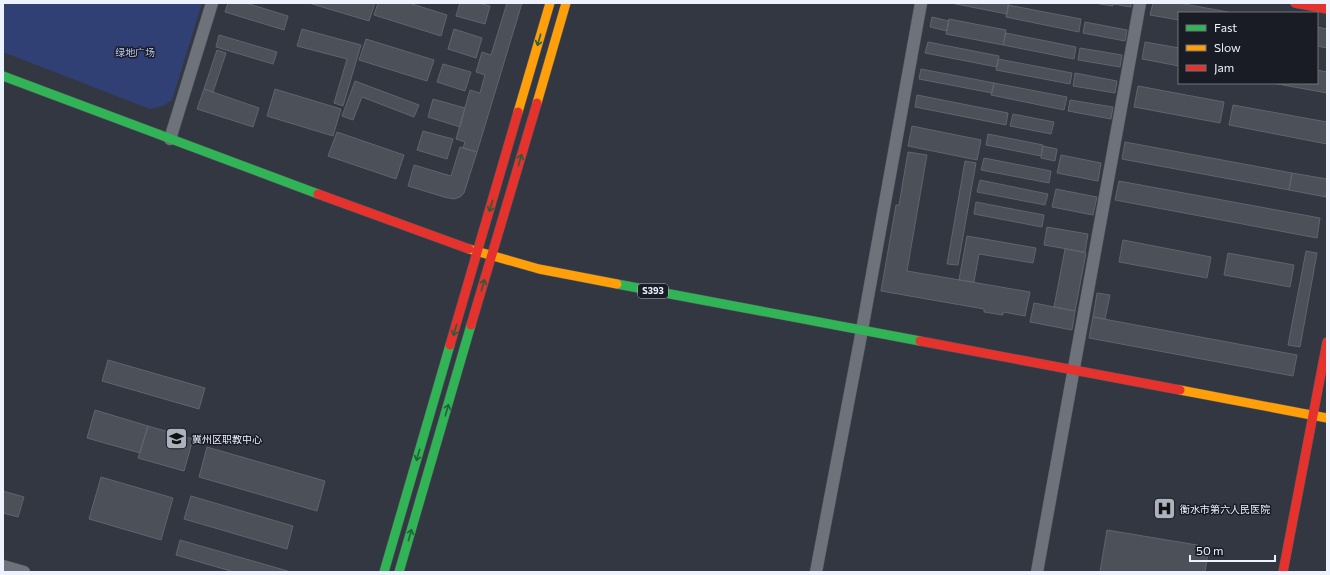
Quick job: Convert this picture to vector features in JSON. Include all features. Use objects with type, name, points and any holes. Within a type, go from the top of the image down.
[{"type":"main road","points":[[384,572],[550,3]]},
{"type":"main road","points":[[399,572],[566,3]]},
{"type":"main road","points":[[1295,3],[1327,9]]},
{"type":"main road","name":"S393","points":[[3,76],[478,252],[539,269],[1327,418]]},
{"type":"main road","points":[[1282,572],[1327,342]]},
{"type":"street","points":[[170,139],[212,3]]},
{"type":"street","points":[[816,572],[922,3]]},
{"type":"street","points":[[1037,572],[1140,3]]},
{"type":"street","points":[[3,566],[24,572]]},
{"type":"green space","name":"绿地广场","points":[[3,3],[202,3],[172,100],[163,106],[150,109],[3,52]]},
{"type":"building","points":[[228,3],[246,3],[288,16],[284,30],[225,12]]},
{"type":"building","points":[[309,3],[375,3],[369,21]]},
{"type":"building","points":[[378,3],[409,3],[447,15],[441,36],[374,15]]},
{"type":"building","points":[[460,3],[479,3],[490,6],[485,24],[456,16]]},
{"type":"building","points":[[507,3],[522,3],[477,152],[463,148],[465,142],[456,139],[470,90],[480,93],[485,75],[476,72],[482,52],[491,55]]},
{"type":"building","points":[[951,3],[1009,3],[1007,14]]},
{"type":"building","points":[[1094,3],[1131,3],[1131,7],[1113,4],[1113,6]]},
{"type":"building","points":[[1153,3],[1179,3],[1228,12],[1178,12],[1178,20],[1150,15]]},
{"type":"building","points":[[1008,5],[1081,19],[1079,32],[1006,17]]},
{"type":"building","points":[[932,17],[949,21],[947,31],[930,27]]},
{"type":"building","points":[[949,19],[1006,30],[1003,45],[946,34]]},
{"type":"building","points":[[1085,22],[1127,30],[1125,41],[1083,33]]},
{"type":"building","points":[[1318,27],[1327,29],[1327,48],[1318,46]]},
{"type":"building","points":[[302,29],[361,45],[343,106],[334,103],[347,59],[297,46]]},
{"type":"building","points":[[454,29],[482,38],[476,58],[448,49]]},
{"type":"building","points":[[1006,33],[1076,47],[1074,59],[1003,45]]},
{"type":"building","points":[[219,35],[277,52],[273,64],[216,47]]},
{"type":"building","points":[[366,39],[434,60],[427,81],[359,60]]},
{"type":"building","points":[[928,42],[999,56],[997,67],[925,53]]},
{"type":"building","points":[[1145,42],[1178,48],[1178,66],[1142,59]]},
{"type":"building","points":[[1080,48],[1122,55],[1120,67],[1078,60]]},
{"type":"building","points":[[217,50],[226,53],[213,92],[204,89]]},
{"type":"building","points":[[998,59],[1072,73],[1070,84],[996,70]]},
{"type":"building","points":[[443,64],[471,72],[465,91],[437,82]]},
{"type":"building","points":[[921,69],[994,83],[992,93],[919,79]]},
{"type":"building","points":[[1318,70],[1327,72],[1327,93],[1278,84],[1318,84]]},
{"type":"building","points":[[1075,73],[1117,81],[1115,93],[1073,86]]},
{"type":"building","points":[[355,81],[419,105],[414,117],[362,97],[353,120],[342,116]]},
{"type":"building","points":[[994,83],[1067,97],[1064,110],[991,95]]},
{"type":"building","points":[[1138,86],[1224,102],[1220,123],[1134,107]]},
{"type":"building","points":[[204,89],[259,108],[253,127],[197,109]]},
{"type":"building","points":[[275,89],[341,109],[333,136],[267,116]]},
{"type":"building","points":[[917,95],[1008,113],[1006,125],[915,107]]},
{"type":"building","points":[[433,99],[465,108],[460,127],[428,117]]},
{"type":"building","points":[[1070,100],[1113,107],[1111,119],[1068,111]]},
{"type":"building","points":[[1233,105],[1327,122],[1327,144],[1229,125]]},
{"type":"building","points":[[1013,114],[1054,122],[1051,134],[1010,126]]},
{"type":"building","points":[[912,126],[981,140],[977,160],[908,146]]},
{"type":"building","points":[[423,131],[453,139],[447,159],[417,150]]},
{"type":"building","points":[[337,132],[404,155],[396,179],[328,156]]},
{"type":"building","points":[[988,134],[1043,145],[1041,156],[986,145]]},
{"type":"building","points":[[1125,142],[1292,173],[1289,190],[1122,159]]},
{"type":"building","points":[[1043,146],[1057,149],[1055,161],[1041,158]]},
{"type":"building","points":[[460,147],[477,152],[464,193],[460,197],[454,199],[444,197],[408,186],[414,165],[451,176]]},
{"type":"building","points":[[908,152],[927,155],[907,271],[1030,292],[1025,316],[1003,312],[1003,315],[984,312],[984,309],[881,291],[896,205],[899,205]]},
{"type":"building","points":[[1061,155],[1101,163],[1098,181],[1057,173]]},
{"type":"building","points":[[984,158],[1051,171],[1049,183],[981,170]]},
{"type":"building","points":[[965,161],[976,163],[958,265],[947,264]]},
{"type":"building","points":[[1292,173],[1327,179],[1326,197],[1289,190]]},
{"type":"building","points":[[980,180],[1048,194],[1045,205],[977,192]]},
{"type":"building","points":[[1119,181],[1320,218],[1317,238],[1115,200]]},
{"type":"building","points":[[1056,189],[1097,197],[1093,215],[1052,207]]},
{"type":"building","points":[[976,202],[1044,215],[1042,227],[974,214]]},
{"type":"building","points":[[1047,227],[1088,234],[1085,252],[1044,245]]},
{"type":"building","points":[[967,236],[1036,248],[1033,263],[979,254],[974,282],[959,280]]},
{"type":"building","points":[[1123,240],[1211,257],[1207,278],[1119,262]]},
{"type":"building","points":[[1065,249],[1086,253],[1075,311],[1054,307]]},
{"type":"building","points":[[1306,251],[1317,253],[1300,347],[1288,345]]},
{"type":"building","points":[[1228,253],[1294,265],[1290,287],[1224,275]]},
{"type":"building","points":[[1097,293],[1110,295],[1105,319],[1093,317]]},
{"type":"building","points":[[1034,303],[1075,311],[1072,330],[1030,322]]},
{"type":"building","points":[[1093,317],[1297,355],[1293,376],[1089,338]]},
{"type":"building","points":[[108,360],[205,388],[199,409],[102,381]]},
{"type":"building","points":[[95,410],[148,426],[140,453],[87,438]]},
{"type":"building","points":[[148,426],[193,439],[184,471],[138,458]]},
{"type":"building","points":[[207,447],[325,481],[317,511],[199,477]]},
{"type":"building","points":[[101,477],[173,498],[161,540],[89,519]]},
{"type":"building","points":[[3,491],[24,497],[18,517],[3,513]]},
{"type":"building","points":[[191,496],[293,526],[287,549],[184,519]]},
{"type":"building","points":[[1107,530],[1209,547],[1205,572],[1100,572]]},
{"type":"building","points":[[180,540],[291,572],[234,572],[176,555]]},
{"type":"traffic: fast","points":[[3,76],[318,194]]},
{"type":"traffic: fast","points":[[617,284],[920,341]]},
{"type":"traffic: fast","points":[[399,572],[471,325]]},
{"type":"traffic: fast","points":[[384,572],[450,345]]},
{"type":"traffic: slow","points":[[518,112],[550,3]]},
{"type":"traffic: slow","points":[[537,103],[566,3]]},
{"type":"traffic: slow","points":[[469,249],[539,269],[617,284]]},
{"type":"traffic: slow","points":[[1180,390],[1327,418]]},
{"type":"traffic: jam","points":[[1295,3],[1327,9]]},
{"type":"traffic: jam","points":[[471,325],[537,103]]},
{"type":"traffic: jam","points":[[450,345],[518,112]]},
{"type":"traffic: jam","points":[[318,194],[469,249]]},
{"type":"traffic: jam","points":[[920,341],[1180,390]]},
{"type":"traffic: jam","points":[[1283,572],[1327,342]]},
{"type":"place","name":"冀州区职教中心","points":[[177,439]]},
{"type":"place","name":"衡水市第六人民医院","points":[[1164,509]]}]
